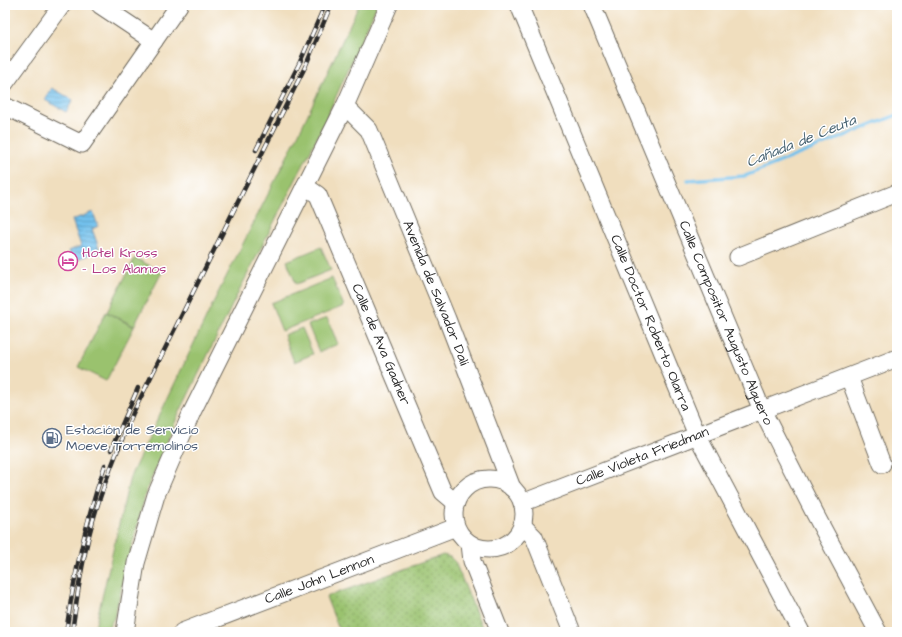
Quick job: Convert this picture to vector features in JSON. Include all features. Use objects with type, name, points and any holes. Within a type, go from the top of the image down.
[{"type":"street","points":[[5,83],[62,5]]},
{"type":"street","points":[[100,5],[154,40]]},
{"type":"street","points":[[5,106],[82,144],[179,5]]},
{"type":"street","points":[[125,632],[136,563],[156,495],[192,412],[345,106],[389,5]]},
{"type":"street","name":"Calle Doctor Roberto Olarra","points":[[519,5],[697,435],[801,632]]},
{"type":"street","name":"Calle Compositor Augusto Alguero","points":[[592,5],[762,410],[878,632]]},
{"type":"street","name":"Avenida de Salvador Dalí","points":[[345,106],[368,130],[447,320],[512,488]]},
{"type":"street","name":"Calle de Ava Gadner","points":[[305,186],[318,195],[443,492],[456,503]]},
{"type":"street","points":[[738,257],[897,193]]},
{"type":"street","name":"Calle Violeta Friedman","points":[[522,503],[897,358]]},
{"type":"street","points":[[849,377],[882,464]]},
{"type":"street","points":[[491,479],[502,482],[512,488],[522,503],[524,514],[522,525],[514,538],[501,547],[485,549],[470,544],[456,527],[454,511],[461,493],[470,485],[480,480],[491,479]]},
{"type":"street","points":[[522,525],[534,537],[572,632]]},
{"type":"street","name":"Calle John Lennon","points":[[182,632],[456,527]]},
{"type":"street","points":[[470,544],[472,561],[500,632]]},
{"type":"green space","points":[[359,5],[377,5],[321,130],[242,285],[177,418],[146,491],[114,618],[106,632],[94,632],[130,477],[216,297],[299,133]]},
{"type":"green space","points":[[321,247],[331,270],[296,284],[287,261]]},
{"type":"green space","points":[[135,258],[162,272],[134,326],[107,312]]},
{"type":"green space","points":[[332,278],[344,306],[282,331],[271,303]]},
{"type":"green space","points":[[106,312],[134,327],[106,381],[78,367]]},
{"type":"green space","points":[[327,318],[338,344],[319,352],[308,325]]},
{"type":"green space","points":[[302,328],[313,354],[294,362],[284,335]]},
{"type":"green space","points":[[443,555],[450,557],[455,562],[484,632],[340,632],[326,597]]},
{"type":"water","points":[[52,88],[73,100],[66,112],[45,100]]},
{"type":"water","points":[[93,212],[98,226],[92,229],[100,251],[73,261],[69,251],[81,246],[72,220]]},
{"type":"waterway","name":"Cañada de Ceuta","points":[[688,180],[745,176],[897,115]]},
{"type":"railway","points":[[256,150],[300,62],[325,5]]},
{"type":"railway","points":[[72,632],[82,569],[92,522],[123,436],[133,413],[306,65],[331,5]]},
{"type":"railway","points":[[111,450],[138,388]]},
{"type":"railway","points":[[66,632],[81,548],[105,465]]},
{"type":"place","name":"Hotel Kross - Los Alamos","points":[[68,261]]},
{"type":"place","name":"Estación de Servicio Moeve Torremolinos","points":[[52,438]]}]
